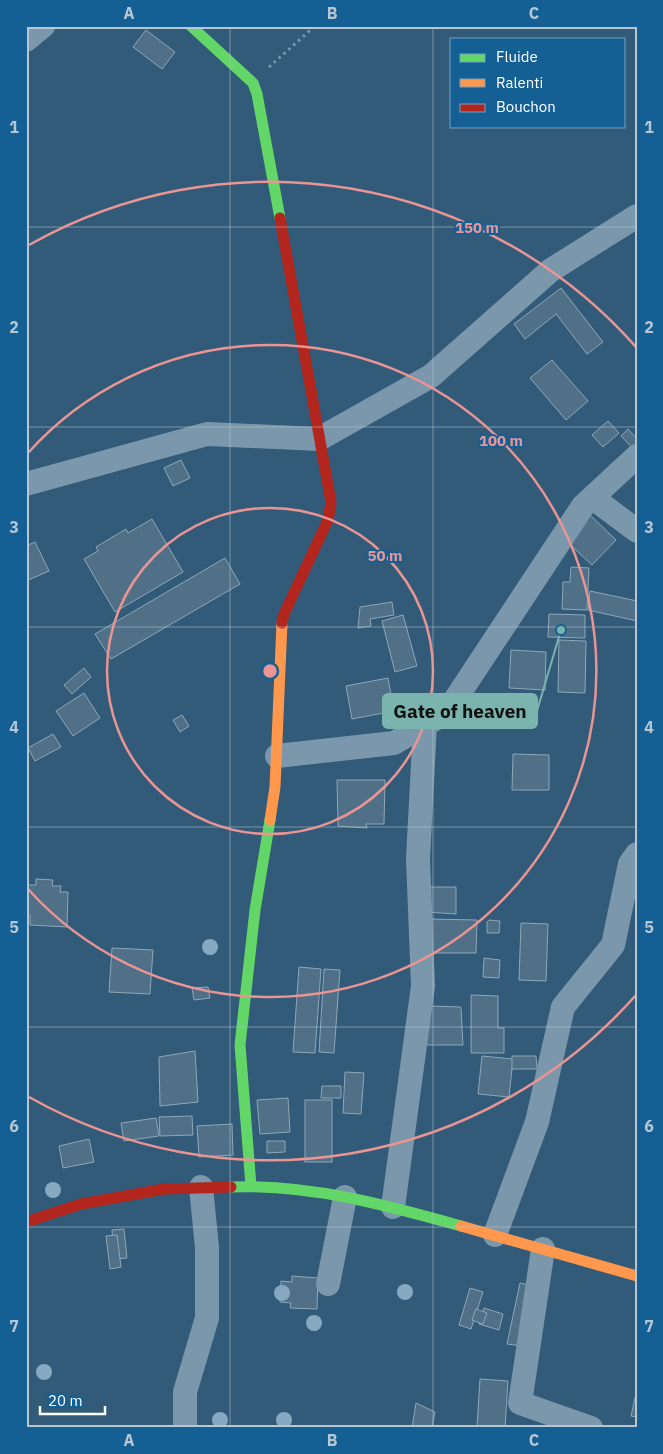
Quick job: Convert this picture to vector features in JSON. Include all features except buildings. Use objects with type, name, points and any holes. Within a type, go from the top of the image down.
[{"type":"street","points":[[26,40],[43,26]]},
{"type":"street","points":[[191,26],[253,83],[257,94],[330,502],[328,520],[284,614],[281,628],[276,787],[255,910],[240,1045],[251,1186]]},
{"type":"street","points":[[26,484],[207,434],[319,439],[431,376],[551,270],[637,216]]},
{"type":"street","points":[[277,756],[394,743],[447,712],[583,506],[637,456]]},
{"type":"street","points":[[593,498],[637,531]]},
{"type":"street","points":[[393,1206],[422,986],[418,859],[425,725]]},
{"type":"street","points":[[495,1235],[537,1122],[563,1007],[613,946],[630,864],[637,854]]},
{"type":"street","points":[[26,1222],[81,1204],[164,1189],[251,1186],[309,1190],[393,1206],[637,1276]]},
{"type":"street","points":[[185,1428],[185,1392],[207,1318],[207,1248],[201,1187]]},
{"type":"street","points":[[328,1284],[345,1197]]},
{"type":"street","points":[[543,1249],[520,1404],[591,1428]]},
{"type":"path","points":[[253,83],[315,26]]},
{"type":"traffic: fast","points":[[191,26],[253,83],[257,94],[280,218]]},
{"type":"traffic: fast","points":[[251,1186],[240,1045],[255,910],[270,820]]},
{"type":"traffic: fast","points":[[231,1187],[260,1187],[319,1192],[376,1204],[461,1226]]},
{"type":"traffic: slow","points":[[270,820],[275,787],[282,623]]},
{"type":"traffic: slow","points":[[461,1226],[637,1276]]},
{"type":"traffic: jam","points":[[280,218],[331,502],[328,520],[284,614],[282,623]]},
{"type":"traffic: jam","points":[[26,1222],[81,1204],[164,1189],[231,1187]]},
{"type":"place","name":"Gate of heaven","points":[[561,630]]}]
